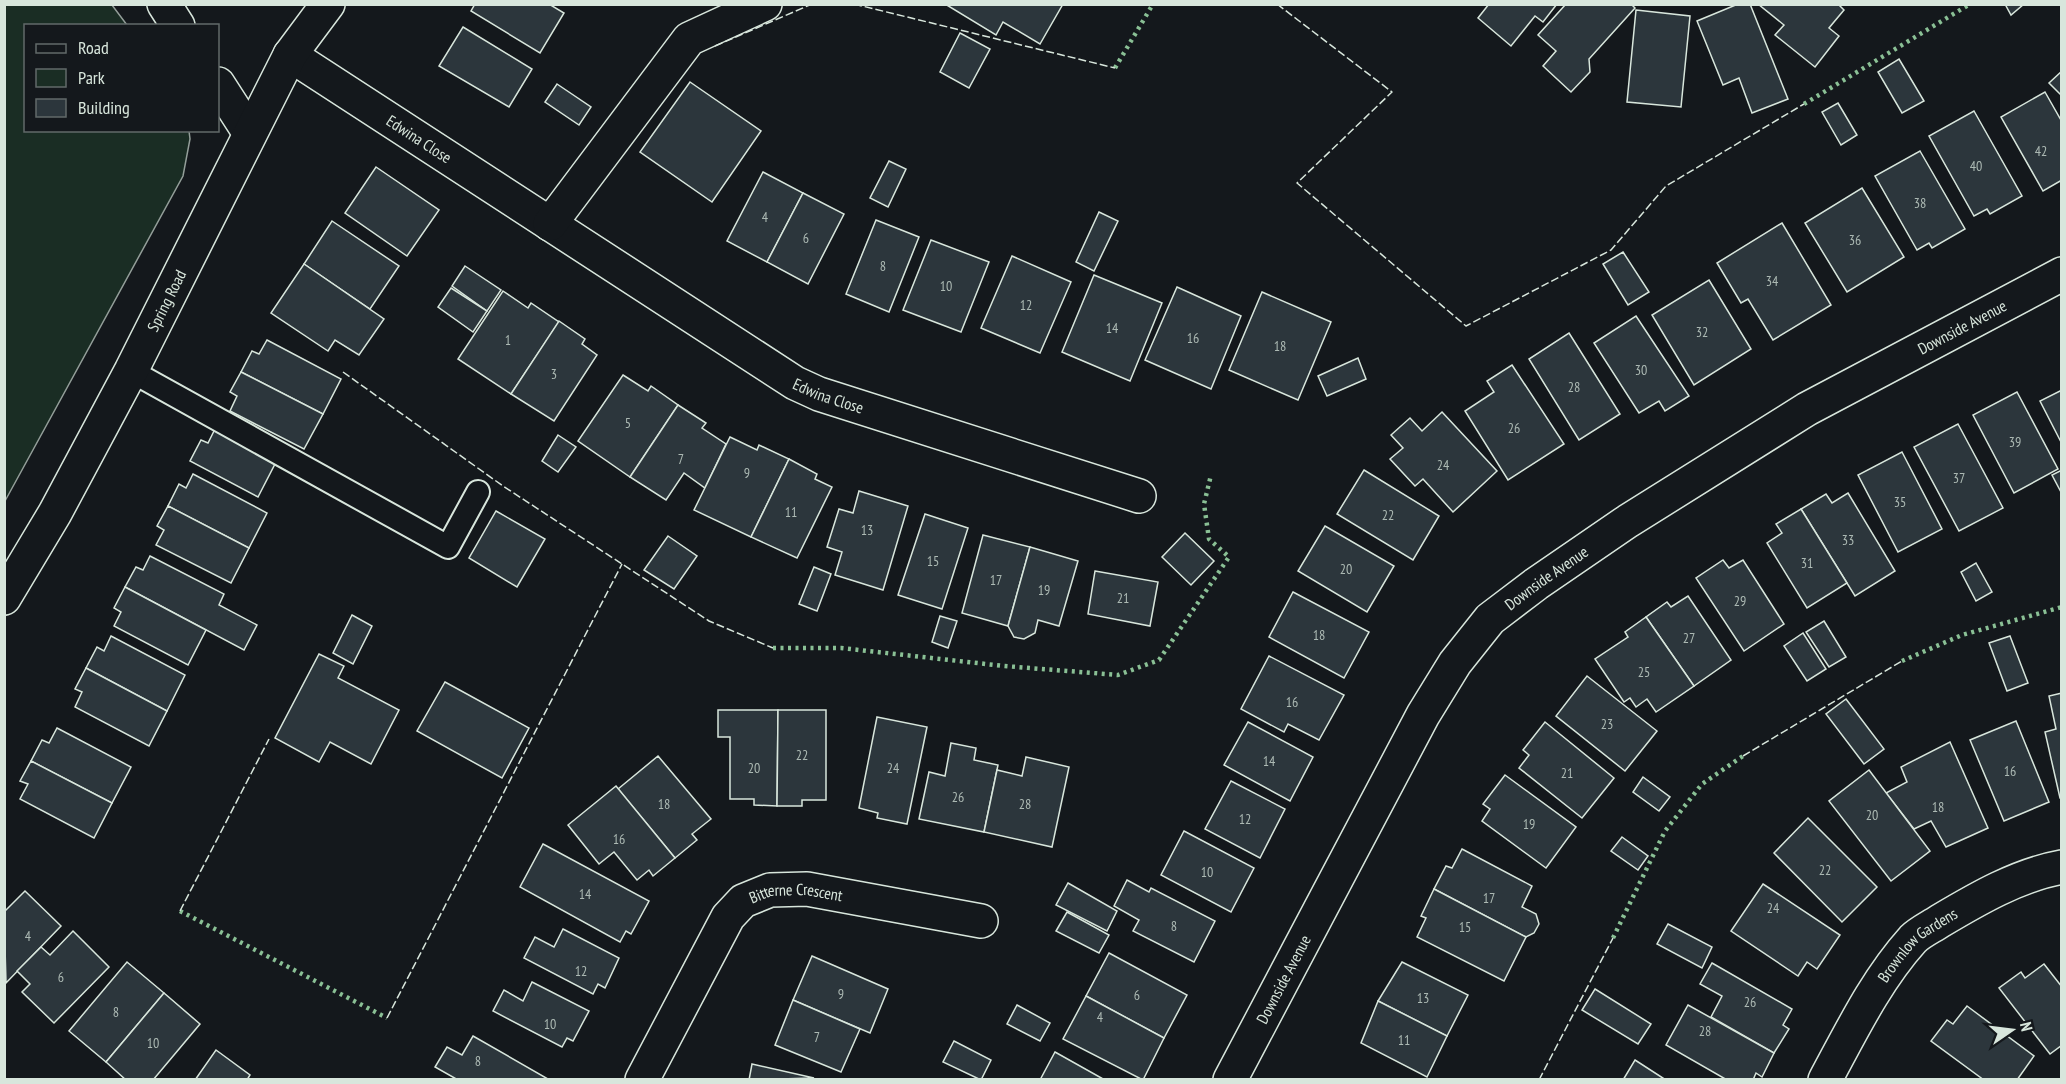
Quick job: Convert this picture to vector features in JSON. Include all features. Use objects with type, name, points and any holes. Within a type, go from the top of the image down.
[{"type":"street","points":[[164,4],[177,24]]},
{"type":"street","name":"Spring Road","points":[[4,598],[55,513],[131,370],[249,132],[290,55],[328,4]]},
{"type":"street","points":[[550,224],[688,39],[765,4]]},
{"type":"street","name":"Edwina Close","points":[[290,55],[803,387],[1139,496]]},
{"type":"street","points":[[219,86],[249,132]]},
{"type":"street","name":"Downside Avenue","points":[[1230,1080],[1423,715],[1455,663],[1490,619],[1620,526],[1808,409],[2061,274]]},
{"type":"street","name":"Brownlow Gardens","points":[[1825,1080],[1858,1019],[1891,967],[1915,937],[1978,898],[2061,867]]},
{"type":"street","name":"Bitterne Crescent","points":[[642,1080],[728,917],[743,901],[770,890],[807,889],[981,921]]},
{"type":"lane","points":[[131,370],[448,546],[478,492]]},
{"type":"green space","points":[[5,4],[112,5],[126,24],[24,24],[24,132],[189,132],[190,139],[183,176],[5,501]]},
{"type":"building","points":[[475,4],[549,4],[564,13],[540,53],[471,11]]},
{"type":"building","points":[[945,4],[1063,4],[1040,44],[1003,22],[996,35]]},
{"type":"building","points":[[1489,4],[1557,4],[1543,22],[1535,16],[1511,46],[1478,18]]},
{"type":"building","points":[[1566,4],[1631,4],[1635,8],[1589,59],[1590,72],[1571,92],[1543,66],[1556,51],[1538,35]]},
{"type":"building","points":[[1738,4],[1750,4],[1788,99],[1752,113],[1739,78],[1723,85],[1697,21]]},
{"type":"building","points":[[1758,4],[1838,4],[1844,10],[1829,28],[1839,36],[1815,67],[1775,35],[1784,25]]},
{"type":"building","points":[[2005,4],[2024,4],[2011,15]]},
{"type":"building","points":[[1636,10],[1690,16],[1681,107],[1627,102]]},
{"type":"building","points":[[463,27],[532,69],[509,107],[439,66]]},
{"type":"building","points":[[960,33],[990,49],[969,88],[940,72]]},
{"type":"building","points":[[1899,59],[1924,101],[1902,113],[1878,72]]},
{"type":"building","points":[[2062,71],[2062,96],[2049,83]]},
{"type":"building","points":[[690,82],[761,131],[712,202],[640,152]]},
{"type":"building","points":[[557,84],[591,107],[579,125],[545,102]]},
{"type":"building","points":[[2045,92],[2062,122],[2062,180],[2043,191],[2001,117]]},
{"type":"building","points":[[1838,103],[1857,135],[1841,145],[1822,112]]},
{"type":"building","points":[[1974,111],[2022,196],[1990,214],[1987,209],[1974,216],[1929,136]]},
{"type":"building","points":[[1920,151],[1965,229],[1932,248],[1929,243],[1917,250],[1875,176]]},
{"type":"building","points":[[889,161],[906,169],[888,207],[870,198]]},
{"type":"building","points":[[376,167],[439,210],[407,256],[345,213]]},
{"type":"building","points":[[763,172],[803,193],[767,262],[727,241]]},
{"type":"building","points":[[1862,188],[1904,257],[1847,292],[1805,223]]},
{"type":"building","points":[[803,193],[844,214],[808,284],[767,262]]},
{"type":"building","points":[[1099,212],[1118,221],[1094,271],[1076,262]]},
{"type":"building","points":[[876,220],[919,237],[889,312],[846,294]]},
{"type":"building","points":[[332,221],[399,266],[370,309],[304,264]]},
{"type":"building","points":[[1782,223],[1831,305],[1773,340],[1748,299],[1741,303],[1717,263]]},
{"type":"building","points":[[931,240],[989,262],[961,332],[903,310]]},
{"type":"building","points":[[1623,252],[1649,292],[1628,305],[1603,264]]},
{"type":"building","points":[[1012,256],[1071,282],[1040,353],[981,328]]},
{"type":"building","points":[[304,264],[384,319],[359,355],[335,340],[328,351],[271,313]]},
{"type":"building","points":[[465,266],[501,290],[487,311],[452,286]]},
{"type":"building","points":[[1094,275],[1162,303],[1130,381],[1062,352]]},
{"type":"building","points":[[1709,280],[1751,349],[1694,385],[1652,315]]},
{"type":"building","points":[[1177,287],[1241,316],[1211,389],[1145,360]]},
{"type":"building","points":[[451,288],[487,311],[473,332],[438,307]]},
{"type":"building","points":[[503,291],[528,308],[531,303],[559,322],[511,394],[458,359]]},
{"type":"building","points":[[1262,292],[1331,322],[1298,400],[1229,370]]},
{"type":"building","points":[[1636,316],[1689,396],[1665,411],[1659,401],[1639,413],[1594,343]]},
{"type":"building","points":[[559,321],[585,339],[582,344],[597,355],[554,421],[511,394]]},
{"type":"building","points":[[1569,333],[1620,414],[1579,440],[1529,359]]},
{"type":"building","points":[[267,340],[341,379],[323,414],[241,372],[252,351],[259,354]]},
{"type":"building","points":[[1358,358],[1366,379],[1327,396],[1318,376]]},
{"type":"building","points":[[1512,365],[1564,444],[1508,480],[1465,411],[1494,392],[1487,381]]},
{"type":"building","points":[[241,372],[323,414],[304,449],[230,411],[237,396],[230,392]]},
{"type":"building","points":[[623,375],[648,391],[651,386],[678,405],[630,477],[578,441]]},
{"type":"building","points":[[2062,390],[2062,444],[2040,401]]},
{"type":"building","points":[[2017,392],[2058,469],[2014,493],[1973,415]]},
{"type":"building","points":[[678,405],[706,423],[702,428],[726,444],[705,488],[684,473],[666,500],[630,477]]},
{"type":"building","points":[[1442,412],[1497,471],[1453,512],[1423,479],[1415,486],[1390,459],[1403,448],[1391,435],[1410,418],[1422,431]]},
{"type":"building","points":[[1958,424],[2003,508],[1959,531],[1914,447]]},
{"type":"building","points":[[215,429],[276,462],[258,497],[190,461],[201,440],[208,443]]},
{"type":"building","points":[[558,435],[576,447],[558,472],[542,461]]},
{"type":"building","points":[[730,437],[757,450],[759,445],[789,459],[751,537],[694,510]]},
{"type":"building","points":[[1902,452],[1942,529],[1898,552],[1858,475]]},
{"type":"building","points":[[789,459],[817,474],[815,479],[832,487],[797,558],[751,537]]},
{"type":"building","points":[[1364,470],[1439,516],[1413,560],[1337,514]]},
{"type":"building","points":[[2062,470],[2062,494],[2052,475]]},
{"type":"building","points":[[193,474],[267,513],[249,548],[168,506],[179,484],[186,488]]},
{"type":"building","points":[[859,491],[908,506],[883,590],[835,575],[842,552],[827,547],[839,509],[853,513]]},
{"type":"building","points":[[1848,493],[1895,571],[1855,596],[1801,509],[1826,494],[1832,503]]},
{"type":"building","points":[[168,506],[249,548],[231,583],[156,545],[164,530],[157,526]]},
{"type":"building","points":[[1801,509],[1847,583],[1807,608],[1767,543],[1782,533],[1776,524]]},
{"type":"building","points":[[496,511],[545,539],[517,587],[469,558]]},
{"type":"building","points":[[925,514],[968,528],[942,609],[898,595]]},
{"type":"building","points":[[1325,526],[1394,566],[1367,612],[1298,571]]},
{"type":"building","points":[[1185,533],[1214,561],[1191,585],[1162,557]]},
{"type":"building","points":[[983,535],[1030,547],[1008,626],[962,613]]},
{"type":"building","points":[[668,536],[697,556],[674,589],[644,570]]},
{"type":"building","points":[[1030,547],[1078,561],[1059,626],[1038,620],[1035,633],[1024,639],[1014,637],[1008,626]]},
{"type":"building","points":[[150,556],[224,594],[219,605],[257,625],[244,650],[125,587],[136,567],[143,570]]},
{"type":"building","points":[[1723,560],[1729,568],[1743,560],[1784,624],[1744,651],[1696,578]]},
{"type":"building","points":[[1976,563],[1992,592],[1976,601],[1961,572]]},
{"type":"building","points":[[814,567],[831,574],[817,611],[799,604]]},
{"type":"building","points":[[1095,571],[1158,582],[1150,626],[1088,614]]},
{"type":"building","points":[[125,587],[206,630],[188,665],[114,626],[121,612],[114,608]]},
{"type":"building","points":[[1293,592],[1369,632],[1344,678],[1269,637]]},
{"type":"building","points":[[1688,596],[1731,660],[1694,686],[1646,617],[1667,602],[1671,607]]},
{"type":"building","points":[[352,615],[372,626],[353,664],[333,653]]},
{"type":"building","points":[[940,616],[957,621],[948,648],[932,642]]},
{"type":"building","points":[[1646,617],[1694,686],[1656,712],[1647,699],[1636,707],[1630,698],[1624,702],[1595,659],[1628,637],[1625,632]]},
{"type":"building","points":[[1824,621],[1846,657],[1829,667],[1806,632]]},
{"type":"building","points":[[1803,633],[1826,669],[1807,681],[1784,646]]},
{"type":"building","points":[[111,636],[185,675],[167,711],[86,668],[97,647],[104,651]]},
{"type":"building","points":[[2010,636],[2028,683],[2007,691],[1989,643]]},
{"type":"building","points":[[319,654],[344,666],[338,678],[399,710],[371,764],[330,742],[319,762],[275,738]]},
{"type":"building","points":[[1269,656],[1344,695],[1319,740],[1288,724],[1284,732],[1241,709]]},
{"type":"building","points":[[86,668],[167,711],[149,746],[75,707],[82,692],[75,689]]},
{"type":"building","points":[[1587,676],[1657,731],[1625,771],[1556,716]]},
{"type":"building","points":[[445,682],[529,728],[502,778],[417,731]]},
{"type":"building","points":[[2062,693],[2062,798],[2060,798],[2045,732],[2056,729],[2049,696]]},
{"type":"building","points":[[1846,699],[1884,749],[1864,764],[1826,714]]},
{"type":"building","points":[[718,710],[778,710],[777,806],[754,805],[754,799],[730,799],[730,737],[718,737]]},
{"type":"building","points":[[778,710],[826,710],[826,800],[802,800],[802,806],[777,806]]},
{"type":"building","points":[[877,717],[927,727],[907,824],[877,818],[878,813],[859,808]]},
{"type":"building","points":[[2016,721],[2049,802],[2004,821],[1970,740]]},
{"type":"building","points":[[1248,722],[1313,757],[1290,801],[1224,765]]},
{"type":"building","points":[[1545,722],[1614,778],[1582,818],[1519,768],[1529,755],[1523,750]]},
{"type":"building","points":[[57,728],[131,767],[112,803],[31,761],[42,740],[49,743]]},
{"type":"building","points":[[1950,742],[1988,828],[1946,847],[1931,821],[1914,829],[1886,793],[1907,782],[1901,767]]},
{"type":"building","points":[[951,743],[976,748],[974,760],[998,765],[984,832],[919,819],[929,772],[945,776]]},
{"type":"building","points":[[658,756],[711,819],[692,834],[697,840],[675,858],[618,789]]},
{"type":"building","points":[[1026,757],[1069,767],[1052,847],[984,832],[997,770],[1022,776]]},
{"type":"building","points":[[31,761],[112,803],[94,838],[20,799],[28,784],[20,781]]},
{"type":"building","points":[[1869,770],[1930,851],[1891,881],[1829,801]]},
{"type":"building","points":[[1505,775],[1576,827],[1546,868],[1482,821],[1490,809],[1483,804]]},
{"type":"building","points":[[1643,777],[1670,797],[1659,811],[1633,792]]},
{"type":"building","points":[[1231,781],[1285,809],[1260,858],[1205,829]]},
{"type":"building","points":[[616,786],[675,858],[653,876],[649,870],[637,880],[614,852],[599,864],[568,825]]},
{"type":"building","points":[[1808,818],[1877,887],[1842,922],[1774,853]]},
{"type":"building","points":[[1184,831],[1254,868],[1231,912],[1161,875]]},
{"type":"building","points":[[1622,837],[1648,856],[1638,870],[1611,851]]},
{"type":"building","points":[[543,844],[649,901],[631,934],[626,931],[620,942],[520,887]]},
{"type":"building","points":[[1462,849],[1532,886],[1522,907],[1536,914],[1539,924],[1534,933],[1526,937],[1434,889],[1446,866],[1452,868]]},
{"type":"building","points":[[1127,880],[1149,892],[1151,888],[1215,921],[1194,962],[1133,931],[1139,920],[1114,906]]},
{"type":"building","points":[[1068,883],[1117,911],[1107,931],[1056,905]]},
{"type":"building","points":[[1763,884],[1840,935],[1817,969],[1807,962],[1798,976],[1731,931]]},
{"type":"building","points":[[1434,889],[1526,937],[1504,981],[1417,937],[1426,918],[1421,916]]},
{"type":"building","points":[[25,891],[61,926],[6,983],[4,912]]},
{"type":"building","points":[[1067,912],[1109,935],[1099,953],[1056,931]]},
{"type":"building","points":[[1668,924],[1712,947],[1702,968],[1657,944]]},
{"type":"building","points":[[563,929],[619,958],[605,988],[598,984],[593,994],[524,958],[535,937],[554,947]]},
{"type":"building","points":[[73,931],[109,967],[54,1023],[22,992],[30,984],[17,971],[41,947],[50,955]]},
{"type":"building","points":[[1109,953],[1187,995],[1164,1038],[1086,996]]},
{"type":"building","points":[[812,956],[888,989],[870,1033],[793,1000]]},
{"type":"building","points":[[127,962],[164,993],[106,1062],[69,1031]]},
{"type":"building","points":[[1402,962],[1468,995],[1447,1036],[1378,1001]]},
{"type":"building","points":[[1712,963],[1792,1009],[1783,1025],[1789,1029],[1774,1053],[1711,1017],[1722,996],[1700,984]]},
{"type":"building","points":[[2044,964],[2062,987],[2062,1045],[2050,1054],[1999,988],[2021,972],[2025,978]]},
{"type":"building","points":[[532,982],[589,1011],[573,1041],[567,1038],[562,1047],[493,1011],[504,990],[523,1001]]},
{"type":"building","points":[[1595,989],[1651,1024],[1638,1044],[1582,1010]]},
{"type":"building","points":[[164,993],[200,1024],[153,1080],[126,1080],[106,1062]]},
{"type":"building","points":[[1086,996],[1164,1038],[1143,1080],[1063,1039]]},
{"type":"building","points":[[793,1000],[860,1029],[841,1072],[775,1045]]},
{"type":"building","points":[[1378,1001],[1447,1036],[1427,1077],[1361,1043]]},
{"type":"building","points":[[1017,1005],[1050,1023],[1040,1041],[1007,1024]]},
{"type":"building","points":[[1688,1005],[1774,1053],[1762,1077],[1756,1073],[1753,1080],[1727,1080],[1666,1045]]},
{"type":"building","points":[[1967,1006],[2034,1056],[2017,1080],[1984,1080],[1931,1041],[1947,1020],[1953,1024]]},
{"type":"building","points":[[473,1036],[548,1079],[458,1080],[435,1067],[447,1047],[462,1055]]},
{"type":"building","points":[[954,1041],[991,1060],[981,1080],[943,1062]]},
{"type":"building","points":[[216,1050],[250,1075],[247,1080],[195,1080]]},
{"type":"building","points":[[1055,1052],[1105,1080],[1040,1080]]},
{"type":"building","points":[[1635,1060],[1666,1080],[1623,1080]]},
{"type":"building","points":[[752,1064],[814,1078],[749,1080]]},
{"type":"hedge","points":[[1115,68],[1153,4]]},
{"type":"hedge","points":[[1804,104],[1970,4]]},
{"type":"hedge","points":[[773,648],[841,648],[1004,666],[1118,675],[1159,660],[1229,557],[1209,539],[1204,504],[1211,475]]},
{"type":"hedge","points":[[1902,661],[1962,635],[2062,607]]},
{"type":"hedge","points":[[1613,938],[1665,831],[1702,784],[1743,756]]},
{"type":"hedge","points":[[180,911],[387,1018]]},
{"type":"fence","points":[[715,46],[812,4]]},
{"type":"fence","points":[[854,4],[1115,68]]},
{"type":"fence","points":[[1277,4],[1392,92],[1297,183],[1466,326],[1611,250],[1666,186],[1804,104]]},
{"type":"fence","points":[[343,372],[503,486],[709,621],[773,648]]},
{"type":"fence","points":[[387,1018],[622,564]]},
{"type":"fence","points":[[1743,756],[1902,661]]},
{"type":"fence","points":[[180,911],[269,739]]},
{"type":"fence","points":[[1539,1080],[1613,938]]}]
